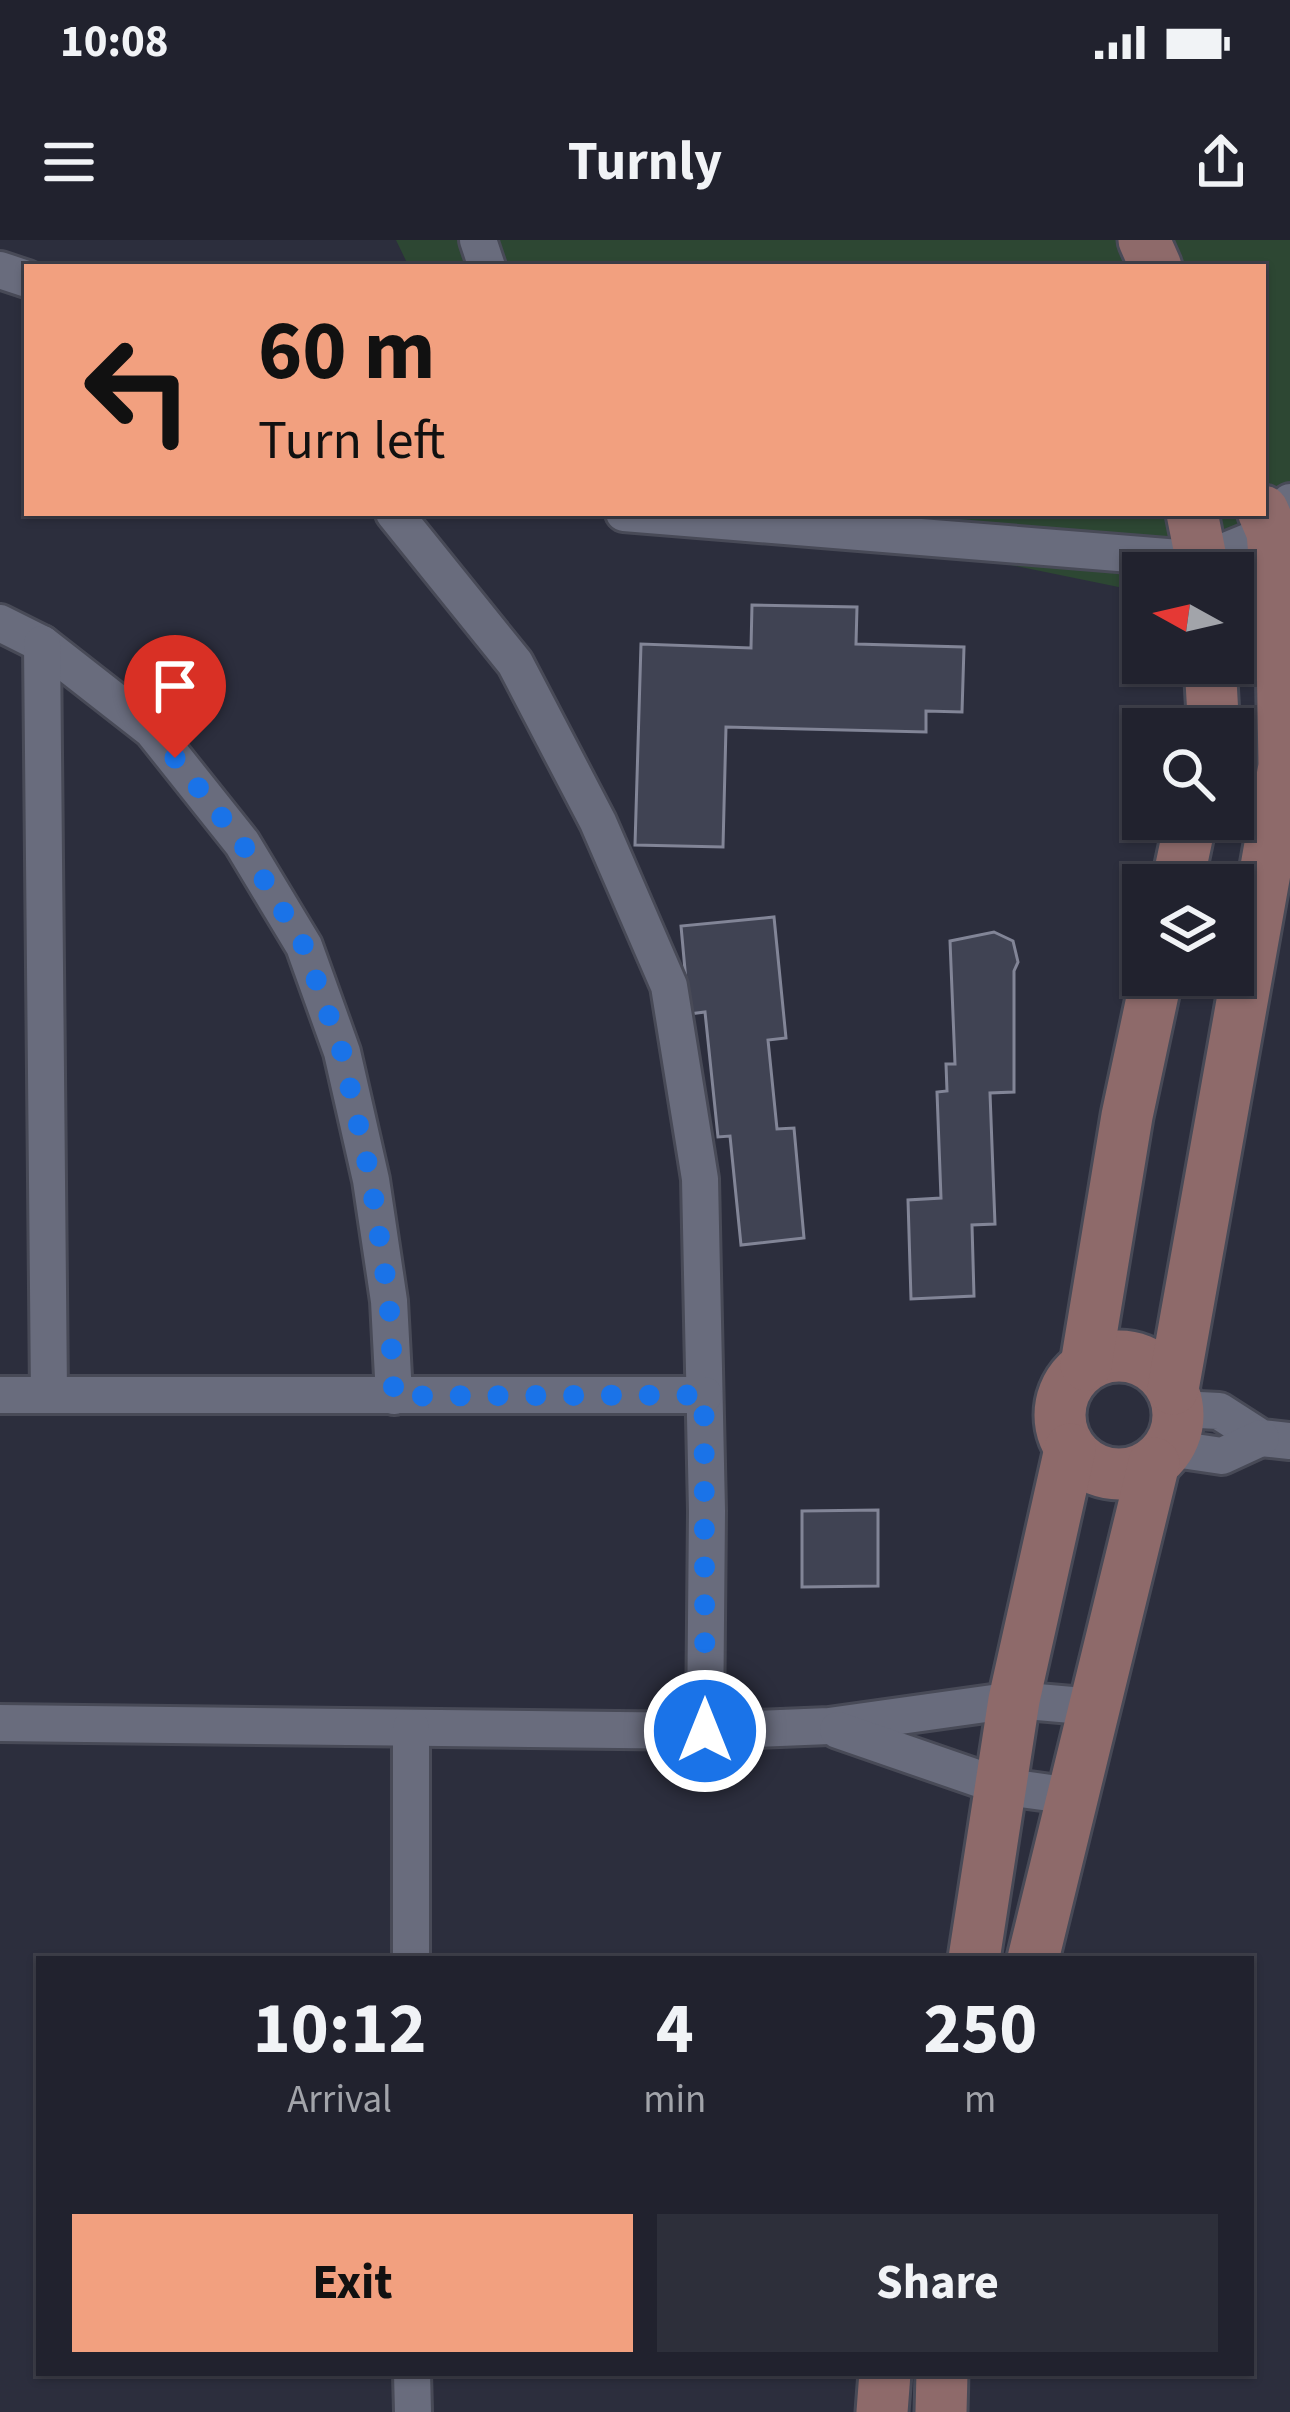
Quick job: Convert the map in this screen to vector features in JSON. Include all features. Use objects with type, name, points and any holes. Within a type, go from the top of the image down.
[{"type":"main road","points":[[1034,1956],[1168,1427],[1284,802],[1275,515]]},
{"type":"main road","points":[[1086,1365],[1127,1116],[1153,996]]},
{"type":"main road","points":[[1125,1355],[1161,1372],[1168,1427],[1137,1472],[1100,1472],[1083,1463],[1061,1432],[1063,1394],[1071,1377],[1086,1365],[1104,1356],[1125,1355]]},
{"type":"main road","points":[[974,1956],[1014,1700],[1070,1449]]},
{"type":"main road","points":[[882,2412],[885,2376]]},
{"type":"main road","points":[[941,2412],[942,2376]]},
{"type":"street","points":[[671,516],[1200,549],[1275,515]]},
{"type":"street","points":[[396,516],[514,663],[598,822],[669,986],[700,1179],[705,1731]]},
{"type":"street","points":[[0,623],[42,644],[152,730],[242,843],[304,946],[342,1052],[371,1180],[389,1301],[394,1396]]},
{"type":"street","points":[[42,644],[50,1395]]},
{"type":"street","points":[[0,1395],[704,1395]]},
{"type":"street","points":[[1168,1427],[1219,1411],[1275,1439]]},
{"type":"street","points":[[0,1723],[705,1731],[829,1726],[1014,1700],[1095,1707]]},
{"type":"street","points":[[829,1726],[1000,1786],[1072,1796]]},
{"type":"street","points":[[411,1728],[411,1956]]},
{"type":"street","points":[[412,2376],[412,2412]]},
{"type":"green space","points":[[396,240],[1290,240],[1290,621],[1254,614],[1254,552],[1122,552],[1122,588],[772,516],[1266,516],[1266,264],[408,264]]},
{"type":"building","points":[[752,605],[857,607],[856,644],[964,647],[962,712],[926,711],[926,732],[726,727],[723,847],[635,845],[641,644],[751,648]]},
{"type":"building","points":[[774,917],[786,1038],[768,1040],[777,1129],[794,1128],[804,1238],[741,1245],[730,1136],[718,1137],[705,1012],[689,1014],[681,926]]},
{"type":"building","points":[[994,932],[1013,941],[1018,962],[1014,971],[1014,1092],[990,1093],[995,1224],[972,1225],[974,1296],[911,1299],[908,1200],[941,1198],[937,1092],[947,1091],[946,1064],[955,1064],[950,941]]},
{"type":"building","points":[[878,1510],[878,1586],[802,1587],[802,1511]]},
{"type":"route","points":[[175,758],[242,843],[304,946],[342,1052],[371,1180],[389,1301],[394,1396],[704,1395],[705,1731]]}]
